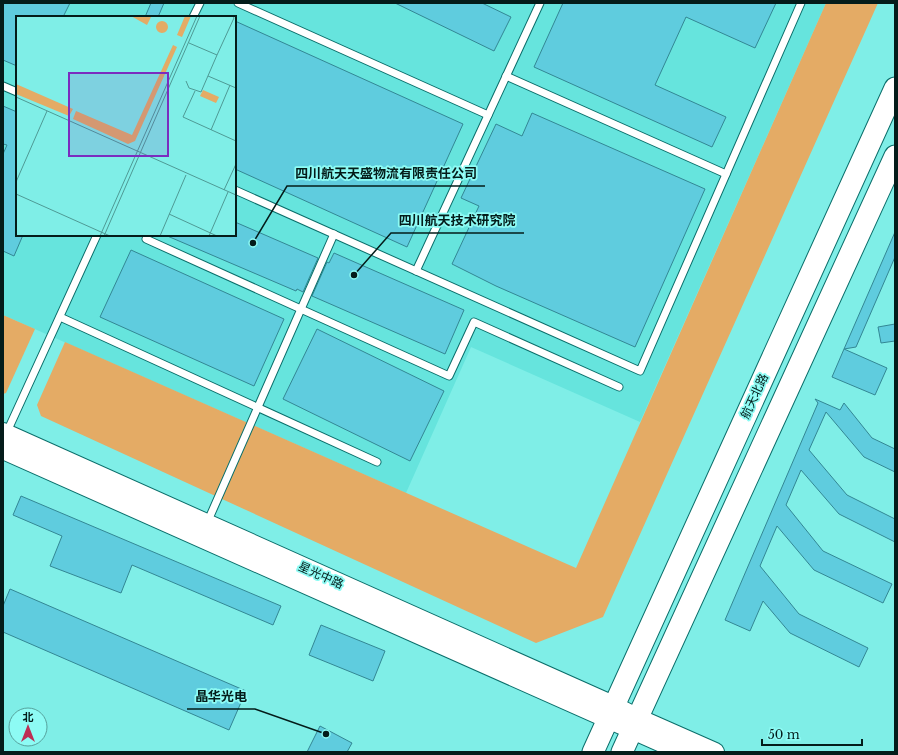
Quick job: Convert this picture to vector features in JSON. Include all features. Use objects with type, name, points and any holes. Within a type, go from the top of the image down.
[{"type":"main road","name":"航天北路","points":[[593,752],[610,711],[895,88]]},
{"type":"main road","points":[[622,752],[895,156]]},
{"type":"main road","name":"星光中路","points":[[4,439],[610,711]]},
{"type":"main road","name":"星光中路","points":[[4,439],[206,524],[610,711],[635,724]]},
{"type":"main road","points":[[635,724],[682,752]]},
{"type":"main road","points":[[635,724],[715,752]]},
{"type":"lane","points":[[194,16],[200,3]]},
{"type":"lane","points":[[238,3],[488,115]]},
{"type":"lane","points":[[416,271],[540,3]]},
{"type":"lane","points":[[236,190],[640,371],[801,3]]},
{"type":"lane","points":[[506,76],[726,174]]},
{"type":"lane","points":[[3,86],[16,92]]},
{"type":"lane","points":[[206,524],[334,234]]},
{"type":"lane","points":[[4,439],[96,236]]},
{"type":"lane","points":[[146,239],[449,376],[474,322],[619,387]]},
{"type":"lane","points":[[60,317],[377,462]]},
{"type":"shaded area","points":[[3,3],[826,3],[640,422],[471,347],[406,493],[3,315]]},
{"type":"shaded area","points":[[826,3],[878,3],[603,617],[536,643],[41,416],[37,405],[65,342],[576,568]]},
{"type":"shaded area","points":[[3,315],[35,329],[6,393],[3,394]]},
{"type":"building","points":[[3,3],[70,3],[64,16],[16,16],[16,66],[3,60]]},
{"type":"building","points":[[151,3],[164,3],[158,16],[145,16]]},
{"type":"building","points":[[395,3],[482,3],[511,17],[494,51]]},
{"type":"building","points":[[563,3],[776,3],[755,48],[686,17],[655,85],[726,117],[712,147],[534,67]]},
{"type":"building","points":[[236,21],[463,124],[407,247],[236,169]]},
{"type":"building","points":[[3,106],[16,112],[16,236],[23,236],[14,256],[3,251],[3,154],[7,145],[3,144]]},
{"type":"building","points":[[532,113],[705,189],[635,347],[496,286],[452,264],[479,206],[461,198],[496,124],[522,136]]},
{"type":"building","points":[[236,222],[318,258],[303,292],[297,289],[296,291],[167,236],[236,236]]},
{"type":"building","points":[[895,232],[895,257],[856,347],[844,349]]},
{"type":"building","points":[[131,250],[284,319],[254,386],[100,317]]},
{"type":"building","points":[[334,253],[464,310],[445,354],[312,296],[327,262],[329,263]]},
{"type":"building","points":[[895,324],[895,341],[881,343],[878,327]]},
{"type":"building","points":[[317,329],[444,391],[410,461],[283,399]]},
{"type":"building","points":[[844,349],[887,368],[875,395],[832,377]]},
{"type":"building","points":[[815,399],[840,410],[844,403],[872,438],[895,449],[895,472],[864,457],[826,412],[809,450],[847,495],[895,519],[895,542],[839,514],[801,470],[786,505],[823,551],[892,584],[883,603],[814,570],[777,526],[760,566],[799,614],[868,648],[859,667],[790,633],[763,601],[750,631],[725,620],[818,403]]},
{"type":"building","points":[[21,496],[281,606],[273,625],[132,565],[121,593],[50,566],[62,536],[13,515]]},
{"type":"building","points":[[10,589],[246,691],[229,730],[3,632],[3,606]]},
{"type":"building","points":[[321,625],[385,651],[373,681],[309,655]]},
{"type":"building","points":[[320,726],[352,743],[347,752],[307,752]]},
{"type":"place","name":"四川航天天盛物流有限责任公司","points":[[253,243]]},
{"type":"place","name":"四川航天技术研究院","points":[[354,275]]},
{"type":"place","name":"晶华光电","points":[[326,734]]}]
